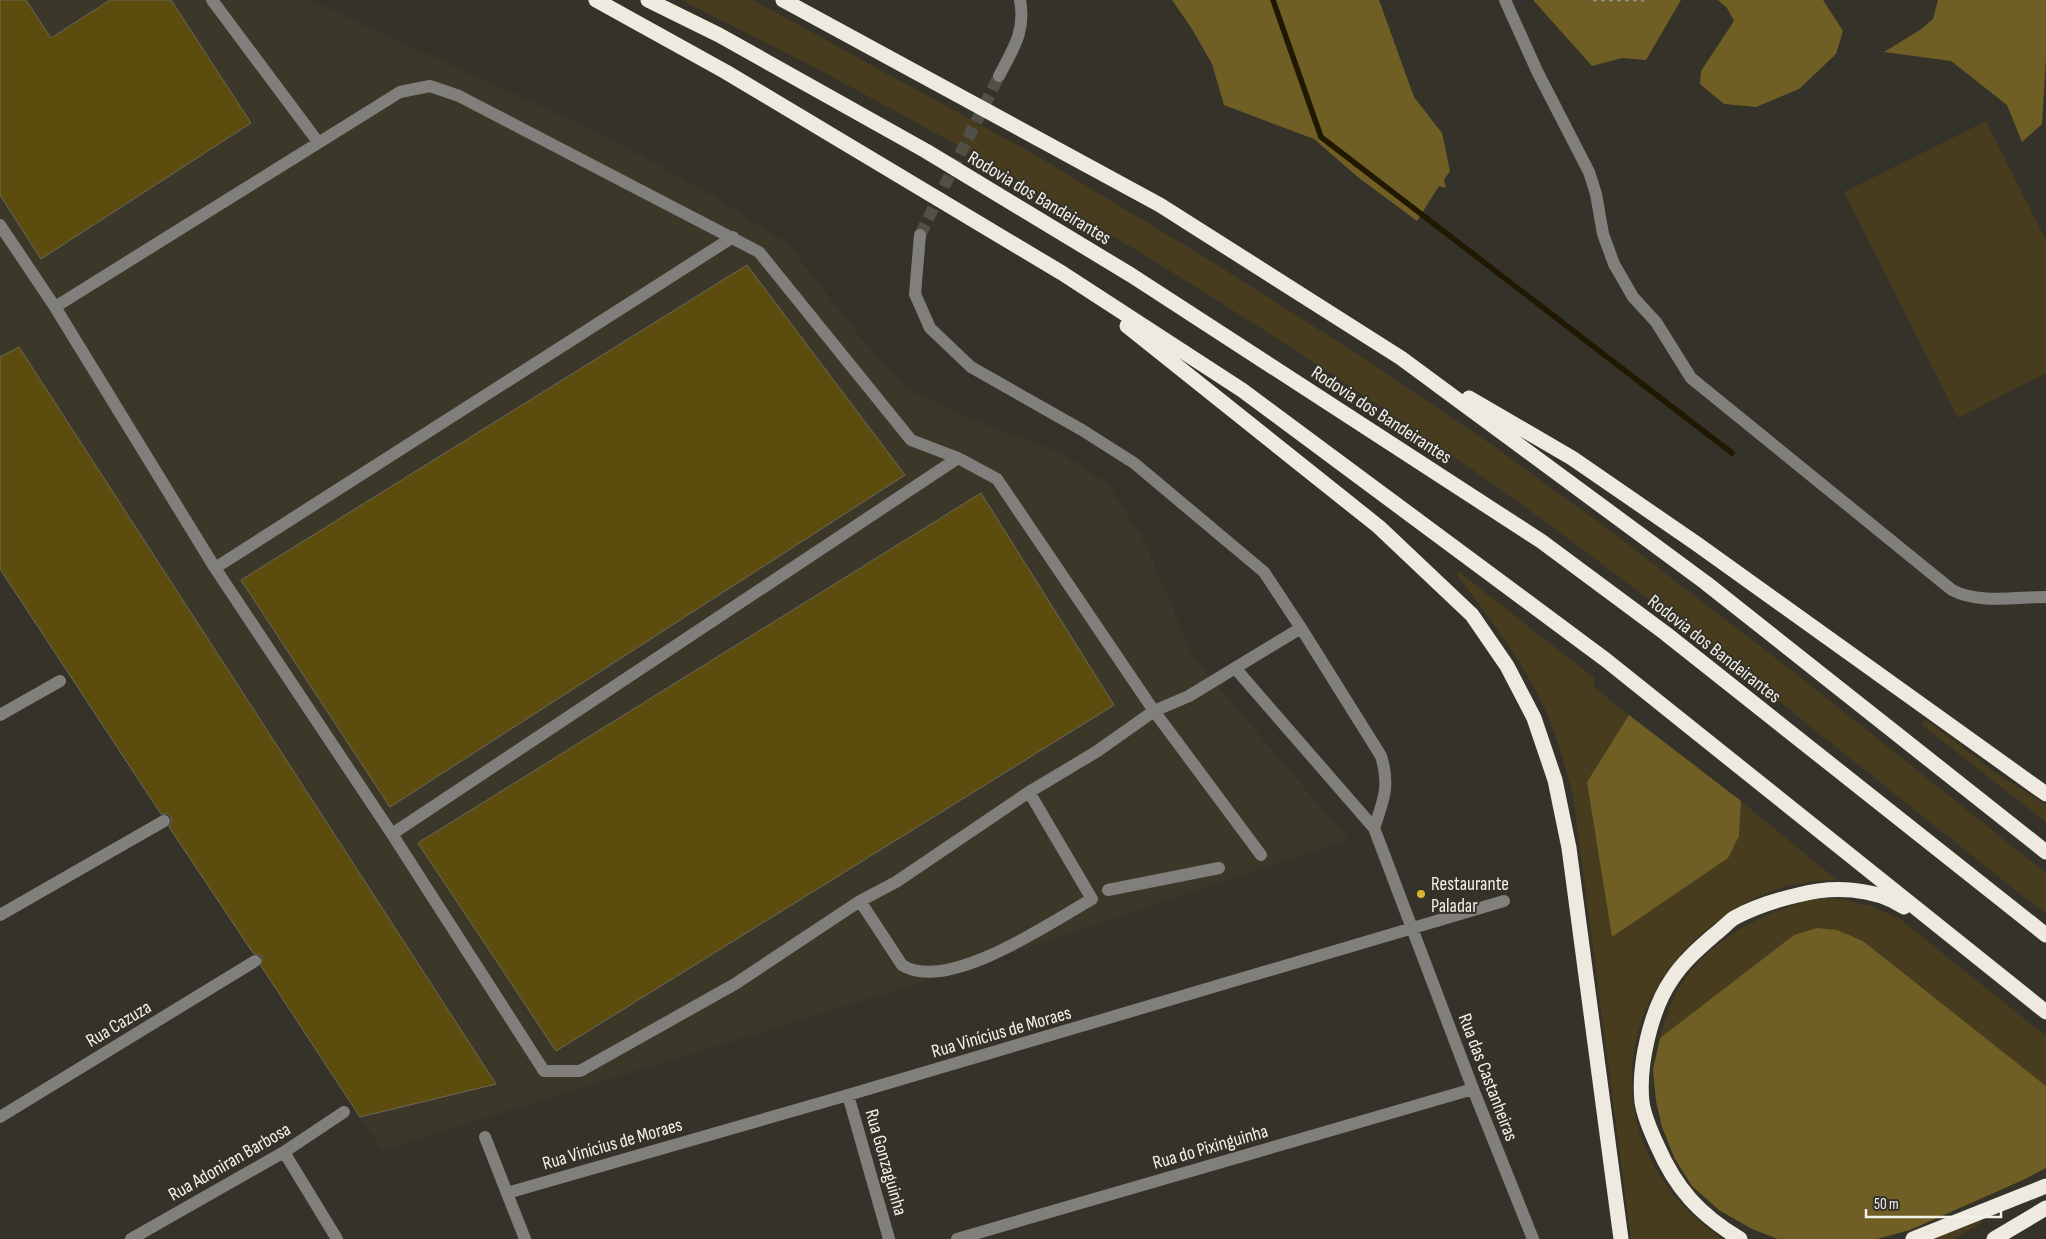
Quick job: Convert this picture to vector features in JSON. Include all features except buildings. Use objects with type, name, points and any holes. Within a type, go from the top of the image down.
[{"type":"highway","points":[[596,0],[726,72],[1062,273],[1242,390],[1606,660],[2046,1012]]},
{"type":"highway","name":"Rodovia dos Bandeirantes","points":[[648,0],[719,35],[934,156],[1131,275],[1541,541],[1673,639],[2046,935]]},
{"type":"highway","points":[[783,0],[1160,205],[1401,358],[1572,458],[1697,544],[2046,794]]},
{"type":"highway","points":[[1062,273],[1379,527],[1472,614],[1507,666],[1534,718],[1555,780],[1569,848],[1621,1239]]},
{"type":"highway","points":[[1401,358],[1706,583],[2046,852]]},
{"type":"highway","points":[[1740,1239],[1718,1226],[1692,1203],[1669,1172],[1652,1135],[1642,1102],[1644,1061],[1652,1022],[1672,979],[1699,948],[1733,919],[1771,901],[1809,892],[1835,889],[1871,893],[1891,899],[1964,946]]},
{"type":"highway","points":[[1913,1239],[2046,1186]]},
{"type":"highway","points":[[1994,1239],[2046,1208]]},
{"type":"street","points":[[212,0],[318,142]]},
{"type":"street","points":[[999,76],[1019,39],[1022,12],[1020,0]]},
{"type":"street","points":[[1506,0],[1537,71],[1589,172],[1596,194],[1603,234],[1614,264],[1633,297],[1656,322],[1691,378],[1952,590],[1963,596],[2046,597]]},
{"type":"street","points":[[55,306],[400,92],[430,86],[459,96],[733,237],[758,252],[911,440],[958,458],[997,479],[1154,711],[1260,855]]},
{"type":"street","points":[[0,226],[55,306],[215,568],[392,834],[544,1071],[580,1071],[736,984],[860,901],[896,882],[1029,792],[1096,752],[1154,711],[1189,696],[1301,628]]},
{"type":"street","points":[[920,234],[915,294],[930,328],[971,367],[1082,430],[1134,463],[1264,572],[1380,756],[1387,773],[1385,797],[1374,828],[1235,668]]},
{"type":"street","points":[[215,568],[733,237]]},
{"type":"street","points":[[392,834],[958,458]]},
{"type":"street","points":[[0,714],[60,681]]},
{"type":"street","points":[[860,901],[902,965],[912,972],[924,974],[984,960],[1092,899],[1029,792]]},
{"type":"street","points":[[0,915],[164,821]]},
{"type":"street","name":"Rua das Castanheiras","points":[[1374,828],[1473,1090],[1533,1239]]},
{"type":"street","points":[[1108,890],[1219,868]]},
{"type":"street","name":"Rua Vinícius de Moraes","points":[[507,1193],[848,1095],[1504,901]]},
{"type":"street","name":"Rua Cazuza","points":[[0,1117],[255,962]]},
{"type":"street","name":"Rua do Pixinguinha","points":[[957,1239],[1473,1090]]},
{"type":"street","name":"Rua Gonzaguinha","points":[[848,1095],[889,1239]]},
{"type":"street","name":"Rua Adoniran Barbosa","points":[[131,1239],[284,1152],[344,1112]]},
{"type":"street","points":[[485,1137],[525,1239]]},
{"type":"street","points":[[284,1152],[337,1239]]},
{"type":"path","points":[[1593,0],[1644,0]]},
{"type":"shaded area","points":[[0,0],[310,0],[603,135],[703,190],[788,244],[858,334],[906,389],[986,425],[1061,453],[1108,484],[1145,543],[1193,657],[1348,839],[967,968],[382,1150],[0,569]]},
{"type":"shaded area","points":[[681,0],[753,0],[1037,156],[1214,263],[1362,357],[1498,449],[1609,530],[1799,676],[2046,873],[2046,914],[1765,690],[1622,579],[1477,473],[1382,407],[1187,281],[1088,221],[887,106]]},
{"type":"shaded area","points":[[1172,0],[1379,0],[1414,97],[1442,133],[1450,171],[1444,180],[1446,188],[1439,186],[1417,221],[1359,178],[1314,139],[1224,105],[1212,64],[1192,29]]},
{"type":"shaded area","points":[[1533,0],[1681,0],[1646,60],[1622,58],[1592,66]]},
{"type":"shaded area","points":[[1718,0],[1823,0],[1843,31],[1836,54],[1799,89],[1756,107],[1724,104],[1700,84],[1701,71],[1734,21],[1727,8]]},
{"type":"shaded area","points":[[1938,0],[2046,0],[2046,58],[2042,124],[2022,142],[2007,105],[1951,61],[1884,52],[1920,30],[1933,19]]},
{"type":"shaded area","points":[[1986,121],[2046,240],[2046,373],[1958,418],[1844,192]]},
{"type":"shaded area","points":[[1458,571],[1594,678],[1594,687],[1629,715],[1587,782],[1739,836],[1741,801],[1837,880],[1804,883],[1772,891],[1743,904],[1715,923],[1678,958],[1651,998],[1636,1040],[1632,1084],[1638,1127],[1656,1168],[1684,1206],[1723,1239],[1631,1239],[1573,795],[1553,730],[1537,693],[1510,647],[1457,575]]},
{"type":"shaded area","points":[[1629,715],[1741,801],[1739,836],[1728,858],[1612,937],[1587,782]]},
{"type":"shaded area","points":[[1925,719],[2002,777],[2046,805],[2046,822],[1922,725]]},
{"type":"shaded area","points":[[1817,898],[1841,899],[1871,906],[1900,919],[2046,1036],[2046,1086],[1863,941],[1837,930],[1794,935],[1660,1038],[1677,991],[1708,953],[1724,940],[1759,919]]},
{"type":"shaded area","points":[[1817,928],[1837,930],[1863,941],[2046,1086],[2046,1168],[1910,1230],[1877,1239],[1778,1239],[1752,1229],[1719,1210],[1692,1186],[1675,1159],[1662,1127],[1656,1101],[1653,1069],[1660,1038],[1794,935]]},
{"type":"shaded area","points":[[1979,1220],[1983,1222],[1955,1239],[1932,1239]]},
{"type":"waterway","points":[[1273,0],[1321,137],[1732,453]]},
{"type":"tunnel","points":[[920,235],[999,76]]},
{"type":"place","name":"Restaurante Paladar","points":[[1421,894]]}]
